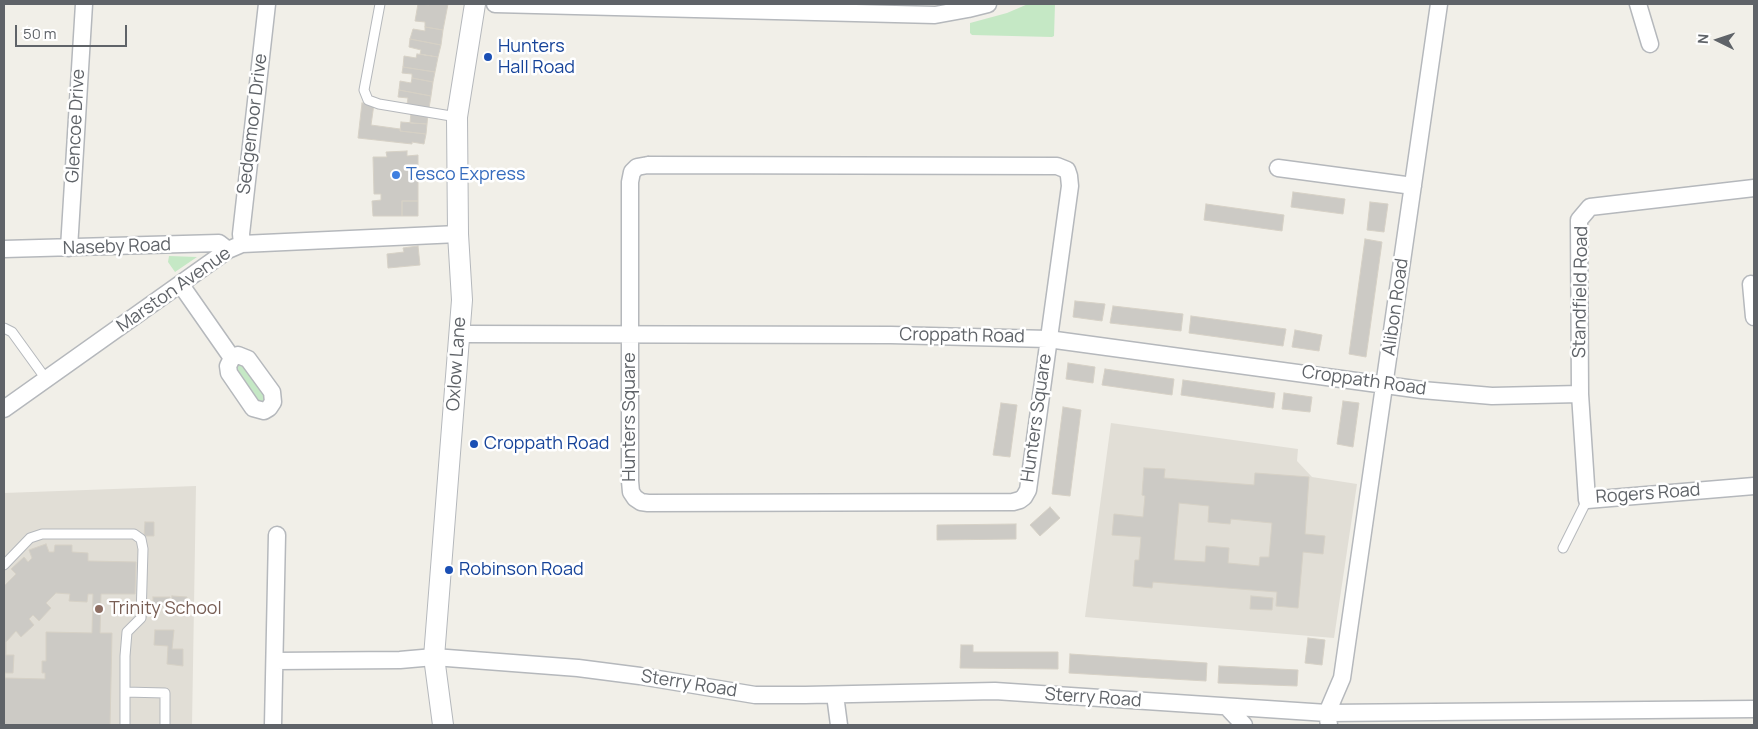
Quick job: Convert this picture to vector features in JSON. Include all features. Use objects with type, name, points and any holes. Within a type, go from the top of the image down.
[{"type":"street","name":"Glencoe Drive","points":[[69,248],[84,4]]},
{"type":"street","name":"Sedgemoor Drive","points":[[235,247],[241,234],[267,4]]},
{"type":"street","name":"Oxlow Lane","points":[[444,725],[434,657],[462,300],[458,234],[457,117],[475,4]]},
{"type":"street","points":[[495,4],[847,8],[935,15],[988,4]]},
{"type":"street","name":"Alibon Road","points":[[1328,719],[1342,678],[1439,4]]},
{"type":"street","points":[[1638,4],[1650,44]]},
{"type":"street","name":"Hunters Square","points":[[648,165],[1057,166],[1067,170],[1070,176],[1028,490],[1020,500],[1013,502],[648,503],[635,498],[630,492],[630,335],[630,182],[632,172],[637,167],[648,165]]},
{"type":"street","points":[[1278,168],[1413,186]]},
{"type":"street","name":"Standfield Road","points":[[1580,394],[1579,220],[1590,208],[1754,188]]},
{"type":"street","name":"Marston Avenue","points":[[4,409],[235,247],[458,234]]},
{"type":"street","name":"Naseby Road","points":[[4,249],[219,243],[235,247]]},
{"type":"street","points":[[1751,284],[1754,317]]},
{"type":"street","points":[[181,285],[232,358]]},
{"type":"street","name":"Croppath Road","points":[[460,334],[891,335],[1048,339],[1422,390],[1492,396],[1580,394]]},
{"type":"street","name":"Rogers Road","points":[[1580,394],[1588,500],[1754,486]]},
{"type":"street","points":[[274,725],[277,535]]},
{"type":"street","points":[[275,661],[400,660],[434,657]]},
{"type":"street","name":"Sterry Road","points":[[434,657],[578,668],[755,694],[995,691],[1227,708],[1328,719],[1532,719],[1754,709]]},
{"type":"street","points":[[835,694],[839,725]]},
{"type":"street","points":[[1227,708],[1244,725]]},
{"type":"lane","points":[[380,4],[364,90],[368,100],[379,104],[457,117]]},
{"type":"lane","points":[[4,328],[12,332],[46,379]]},
{"type":"lane","points":[[1563,548],[1588,500]]},
{"type":"lane","points":[[4,565],[30,538],[42,534],[134,534],[141,539],[143,546],[141,618],[127,632],[125,725]]},
{"type":"lane","points":[[125,692],[165,693],[165,725]]},
{"type":"shaded area","points":[[1111,423],[1298,449],[1297,461],[1312,477],[1357,484],[1334,638],[1085,617]]},
{"type":"shaded area","name":"Trinity School","points":[[196,486],[192,725],[4,725],[4,493]]},
{"type":"green space","points":[[1028,4],[1055,4],[1054,36],[972,35],[970,33],[970,23],[1007,13]]},
{"type":"green space","points":[[169,256],[197,257],[175,272],[168,262]]},
{"type":"green space","points":[[242,362],[267,395],[267,402],[260,405],[235,371],[235,365]]},
{"type":"building","points":[[418,4],[448,4],[443,30],[425,27],[425,22],[415,21]]},
{"type":"building","points":[[425,27],[443,30],[441,45],[410,39],[413,29],[425,31]]},
{"type":"building","points":[[410,39],[441,45],[438,57],[420,54],[421,50],[409,47]]},
{"type":"building","points":[[417,54],[438,57],[435,72],[403,67],[404,56],[416,58]]},
{"type":"building","points":[[403,67],[435,72],[433,82],[412,78],[412,74],[402,73]]},
{"type":"building","points":[[412,78],[433,82],[431,96],[399,90],[400,81],[411,83]]},
{"type":"building","points":[[399,90],[431,96],[429,108],[407,104],[408,98],[398,97]]},
{"type":"building","points":[[362,103],[374,104],[371,125],[426,134],[424,144],[358,138]]},
{"type":"building","points":[[411,112],[428,114],[427,124],[410,123]]},
{"type":"building","points":[[401,122],[427,124],[426,134],[400,131]]},
{"type":"building","name":"Tesco Express","points":[[407,151],[407,156],[418,155],[418,201],[402,201],[402,216],[373,216],[372,201],[381,200],[381,194],[374,194],[373,157],[387,157],[386,152]]},
{"type":"building","points":[[1293,192],[1345,199],[1343,214],[1291,207]]},
{"type":"building","points":[[402,201],[418,201],[418,216],[402,216]]},
{"type":"building","points":[[1370,202],[1388,204],[1384,232],[1367,230]]},
{"type":"building","points":[[1206,204],[1284,215],[1282,231],[1204,220]]},
{"type":"building","points":[[1365,239],[1382,242],[1366,357],[1349,354]]},
{"type":"building","points":[[418,246],[420,265],[388,268],[387,254],[404,252],[403,248]]},
{"type":"building","points":[[1075,301],[1105,304],[1102,321],[1073,317]]},
{"type":"building","points":[[1113,306],[1183,314],[1181,331],[1110,323]]},
{"type":"building","points":[[1191,316],[1286,329],[1283,346],[1189,333]]},
{"type":"building","points":[[1295,330],[1322,335],[1319,351],[1292,347]]},
{"type":"building","points":[[1068,363],[1095,367],[1093,383],[1066,379]]},
{"type":"building","points":[[1105,369],[1174,379],[1172,395],[1102,385]]},
{"type":"building","points":[[1183,380],[1275,393],[1273,408],[1181,395]]},
{"type":"building","points":[[1284,393],[1312,397],[1310,412],[1282,409]]},
{"type":"building","points":[[1343,401],[1359,403],[1353,447],[1337,444]]},
{"type":"building","points":[[1001,403],[1017,405],[1010,457],[993,455]]},
{"type":"building","points":[[1063,407],[1081,410],[1070,496],[1052,494]]},
{"type":"building","points":[[1144,468],[1165,469],[1164,478],[1254,485],[1255,473],[1309,477],[1305,534],[1325,536],[1323,554],[1303,552],[1298,608],[1276,606],[1277,592],[1153,582],[1152,588],[1133,586],[1135,560],[1139,560],[1141,537],[1112,535],[1114,514],[1143,517],[1145,496],[1142,495]],"holes":[[[1179,503],[1209,506],[1208,522],[1230,524],[1231,519],[1272,523],[1269,557],[1260,557],[1259,566],[1228,563],[1229,548],[1206,546],[1205,562],[1174,560]]]},
{"type":"building","points":[[1050,507],[1060,518],[1040,536],[1030,525]]},
{"type":"building","points":[[145,522],[154,522],[154,536],[144,536]]},
{"type":"building","points":[[1016,524],[1016,539],[937,540],[937,525]]},
{"type":"building","points":[[46,544],[49,552],[54,552],[55,545],[72,545],[72,552],[88,553],[88,561],[136,562],[135,594],[101,594],[100,633],[112,633],[110,725],[4,725],[4,586],[16,574],[11,569],[24,557],[28,562],[32,558],[29,550]],"holes":[[[56,593],[70,594],[69,601],[87,602],[88,594],[93,594],[92,633],[46,632],[46,661],[42,661],[42,673],[45,673],[45,679],[5,678],[5,673],[13,673],[14,655],[6,655],[6,642],[16,631],[21,637],[34,625],[29,619],[33,615],[39,621],[51,608],[46,603]]]},
{"type":"building","points":[[172,596],[187,597],[186,608],[171,608]]},
{"type":"building","points":[[1251,596],[1273,598],[1272,610],[1250,609]]},
{"type":"building","points":[[153,597],[170,597],[170,607],[153,606]]},
{"type":"building","points":[[155,630],[174,630],[172,649],[183,649],[183,666],[167,664],[168,646],[154,645]]},
{"type":"building","points":[[1308,638],[1325,640],[1322,665],[1305,663]]},
{"type":"building","points":[[961,645],[973,645],[973,652],[1058,652],[1058,669],[960,668]]},
{"type":"building","points":[[1070,654],[1207,663],[1206,681],[1069,673]]},
{"type":"building","points":[[1219,666],[1298,670],[1297,686],[1218,683]]},
{"type":"place","name":"Hunters Hall Road","points":[[488,57]]},
{"type":"place","name":"Tesco Express","points":[[396,175]]},
{"type":"place","name":"Croppath Road","points":[[474,444]]},
{"type":"place","name":"Robinson Road","points":[[449,570]]},
{"type":"place","name":"Trinity School","points":[[99,609]]}]
